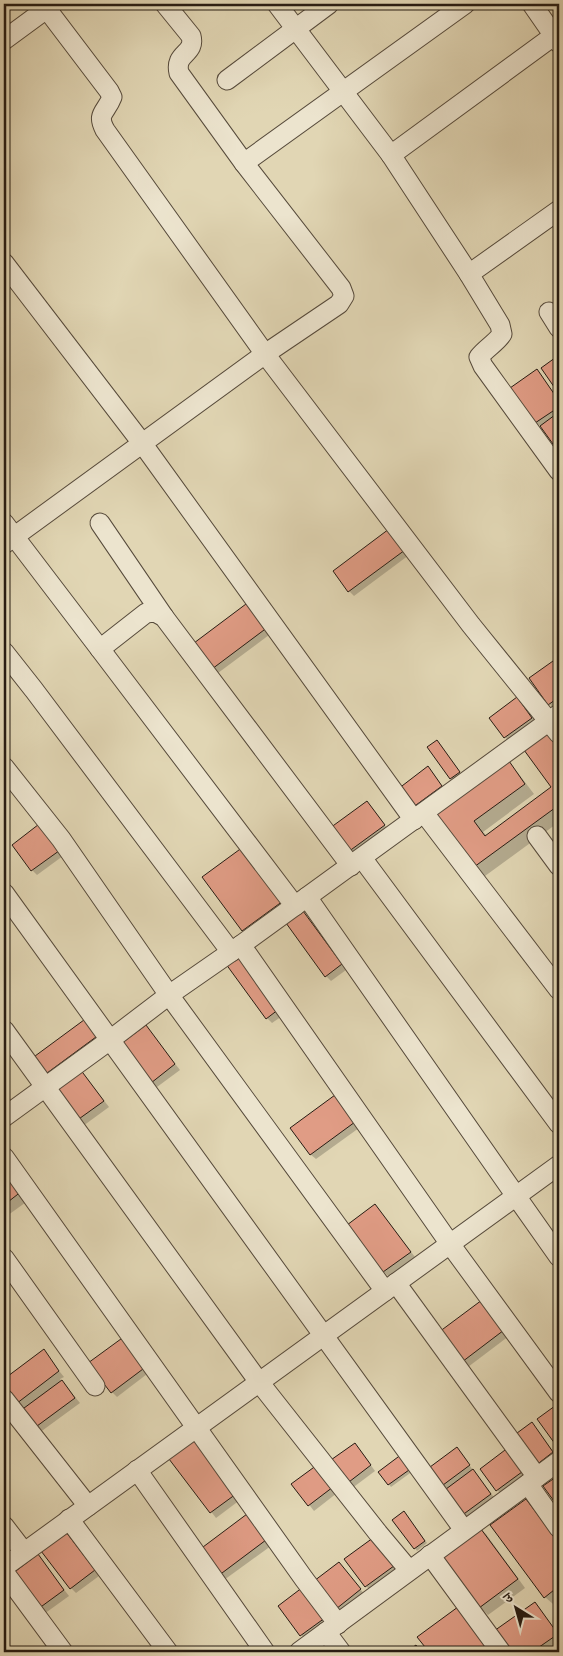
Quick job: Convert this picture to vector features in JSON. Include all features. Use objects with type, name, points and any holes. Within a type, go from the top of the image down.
[{"type":"street","points":[[165,4],[191,36],[193,42],[189,50],[178,60],[178,73],[341,288],[344,296],[339,304],[265,354],[142,443],[7,535],[301,902],[559,1256]]},
{"type":"street","points":[[277,4],[391,155],[500,325],[502,334],[479,357],[483,366],[559,471]]},
{"type":"street","points":[[227,80],[329,4]]},
{"type":"street","points":[[244,162],[464,4]]},
{"type":"street","points":[[391,155],[557,37],[532,4]]},
{"type":"street","points":[[4,40],[47,5],[112,97],[102,113],[100,121],[105,130],[265,354],[471,625],[556,723],[419,817],[169,994],[110,1040],[4,1117]]},
{"type":"street","points":[[469,274],[559,210]]},
{"type":"street","points":[[4,263],[142,443],[419,817],[559,990]]},
{"type":"street","points":[[100,523],[164,616],[559,1124]]},
{"type":"street","points":[[100,649],[146,613],[155,612],[164,616]]},
{"type":"street","points":[[4,652],[236,948],[559,1393]]},
{"type":"street","points":[[7,776],[61,839],[169,994],[391,1287],[532,1480],[559,1528]]},
{"type":"street","points":[[537,836],[559,866]]},
{"type":"street","points":[[4,892],[464,1530]]},
{"type":"street","points":[[4,1030],[259,1382],[409,1570]]},
{"type":"street","points":[[4,1157],[304,1579],[332,1628],[341,1652]]},
{"type":"street","points":[[4,1567],[559,1165]]},
{"type":"street","points":[[4,1258],[95,1386]]},
{"type":"street","points":[[4,1399],[88,1506]]},
{"type":"street","points":[[299,1652],[559,1461]]},
{"type":"street","points":[[137,1470],[265,1652]]},
{"type":"street","points":[[69,1520],[168,1652]]},
{"type":"street","points":[[4,1526],[24,1552]]},
{"type":"street","points":[[430,1555],[501,1652]]},
{"type":"street","points":[[4,1572],[63,1652]]},
{"type":"building","points":[[559,355],[559,394],[541,368]]},
{"type":"building","points":[[537,369],[559,401],[559,407],[535,423],[510,388]]},
{"type":"building","points":[[559,412],[559,440],[553,444],[540,426]]},
{"type":"building","points":[[389,529],[405,550],[348,592],[333,571]]},
{"type":"building","points":[[250,601],[268,627],[212,669],[194,643]]},
{"type":"building","points":[[553,661],[559,669],[559,697],[548,705],[529,678]]},
{"type":"building","points":[[517,697],[532,718],[504,738],[489,718]]},
{"type":"building","points":[[551,730],[559,741],[559,805],[474,867],[435,815],[509,761],[525,784],[474,821],[485,836],[551,787],[524,750]]},
{"type":"building","points":[[437,740],[460,772],[450,779],[427,747]]},
{"type":"building","points":[[428,766],[442,786],[412,808],[398,789]]},
{"type":"building","points":[[367,801],[385,825],[348,852],[330,828]]},
{"type":"building","points":[[43,821],[63,848],[31,871],[12,845]]},
{"type":"building","points":[[243,847],[283,901],[242,931],[202,877]]},
{"type":"building","points":[[303,911],[342,964],[325,977],[286,923]]},
{"type":"building","points":[[240,948],[283,1006],[266,1019],[223,960]]},
{"type":"building","points":[[88,1017],[100,1034],[43,1076],[31,1059]]},
{"type":"building","points":[[146,1025],[175,1064],[151,1083],[122,1043]]},
{"type":"building","points":[[80,1069],[104,1101],[76,1121],[53,1089]]},
{"type":"building","points":[[335,1095],[355,1122],[310,1155],[290,1128]]},
{"type":"building","points":[[4,1169],[22,1191],[4,1205]]},
{"type":"building","points":[[375,1204],[411,1252],[383,1272],[347,1225]]},
{"type":"building","points":[[486,1297],[508,1327],[458,1365],[435,1335]]},
{"type":"building","points":[[125,1336],[147,1366],[111,1393],[88,1363]]},
{"type":"building","points":[[44,1349],[59,1371],[12,1407],[4,1396],[4,1379]]},
{"type":"building","points":[[62,1380],[75,1398],[33,1429],[20,1411]]},
{"type":"building","points":[[559,1403],[559,1447],[558,1448],[537,1419]]},
{"type":"building","points":[[532,1422],[553,1452],[535,1466],[513,1436]]},
{"type":"building","points":[[195,1439],[236,1494],[210,1513],[169,1459]]},
{"type":"building","points":[[355,1443],[371,1465],[345,1485],[328,1462]]},
{"type":"building","points":[[457,1447],[470,1465],[439,1488],[426,1470]]},
{"type":"building","points":[[509,1447],[526,1469],[496,1491],[480,1469]]},
{"type":"building","points":[[406,1451],[416,1465],[388,1485],[378,1472]]},
{"type":"building","points":[[317,1465],[333,1487],[308,1506],[291,1484]]},
{"type":"building","points":[[473,1469],[491,1494],[461,1516],[442,1492]]},
{"type":"building","points":[[559,1475],[559,1508],[543,1486]]},
{"type":"building","points":[[526,1499],[559,1543],[559,1586],[544,1598],[490,1525]]},
{"type":"building","points":[[251,1511],[270,1537],[218,1576],[199,1550]]},
{"type":"building","points":[[404,1511],[425,1541],[414,1549],[392,1520]]},
{"type":"building","points":[[478,1525],[518,1579],[479,1608],[439,1554]]},
{"type":"building","points":[[66,1532],[95,1570],[70,1589],[41,1551]]},
{"type":"building","points":[[377,1535],[398,1563],[365,1587],[344,1559]]},
{"type":"building","points":[[38,1554],[64,1590],[38,1609],[12,1574]]},
{"type":"building","points":[[339,1562],[361,1589],[336,1609],[314,1581]]},
{"type":"building","points":[[307,1584],[329,1615],[300,1636],[278,1606]]},
{"type":"building","points":[[535,1602],[558,1634],[532,1652],[509,1652],[494,1631]]},
{"type":"building","points":[[462,1604],[492,1652],[429,1652],[417,1637]]},
{"type":"building","points":[[416,1645],[421,1652],[406,1652]]}]
